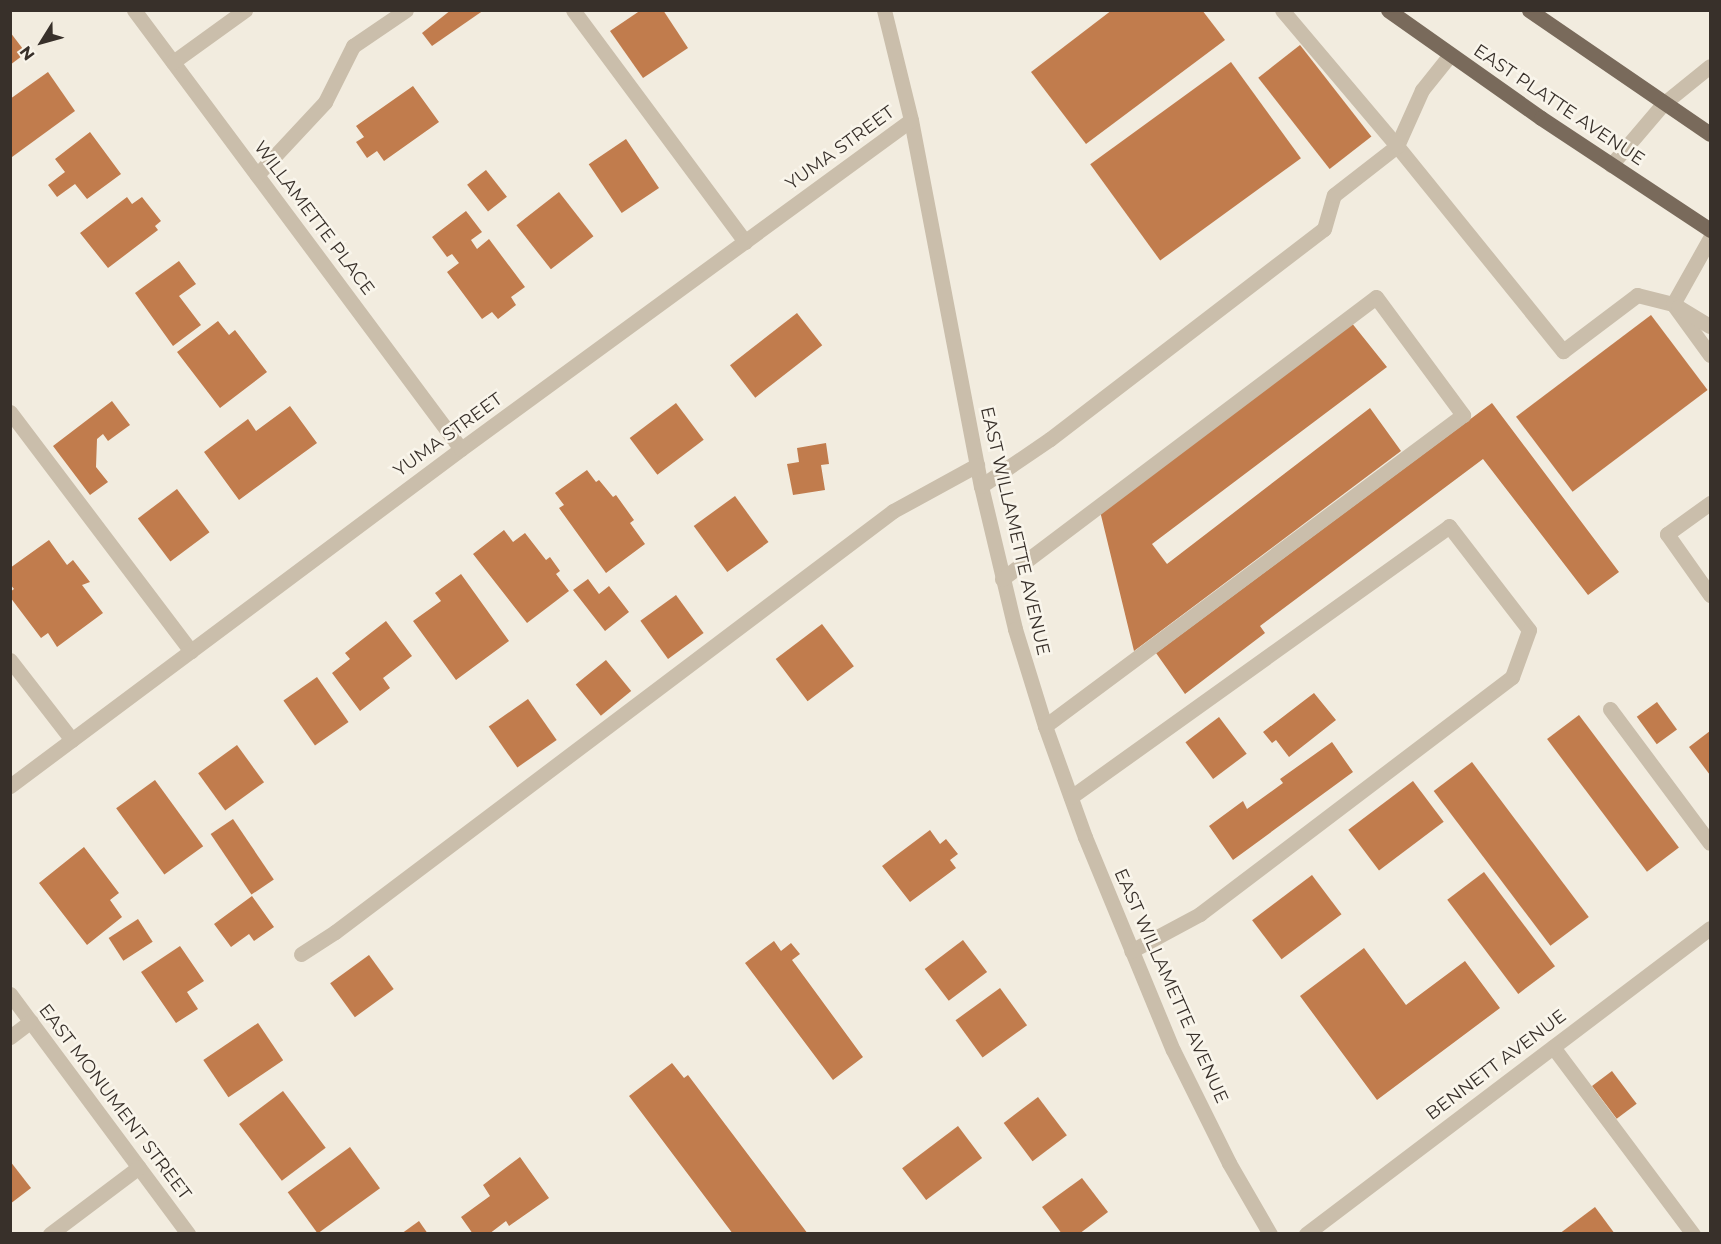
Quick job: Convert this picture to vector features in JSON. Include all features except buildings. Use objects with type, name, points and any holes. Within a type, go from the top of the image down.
[{"type":"main road","name":"EAST PLATTE AVENUE","points":[[1388,10],[1450,55],[1710,230]]},
{"type":"main road","points":[[1529,10],[1663,104],[1710,134]]},
{"type":"street","name":"WILLAMETTE PLACE","points":[[135,10],[461,449]]},
{"type":"street","points":[[173,62],[245,10]]},
{"type":"street","points":[[258,175],[325,102],[353,46],[406,10]]},
{"type":"street","points":[[573,10],[745,242]]},
{"type":"street","name":"EAST WILLAMETTE AVENUE","points":[[884,10],[911,120],[976,465],[1002,579],[1045,726],[1131,951],[1173,1050],[1229,1163],[1270,1233]]},
{"type":"street","points":[[1282,10],[1397,146],[1563,351],[1637,295],[1673,304],[1710,326]]},
{"type":"street","points":[[981,486],[1050,439],[1324,229],[1334,195],[1397,146],[1422,90],[1450,55]]},
{"type":"street","points":[[1611,165],[1663,104],[1710,66]]},
{"type":"street","name":"YUMA STREET","points":[[10,786],[461,449],[911,120]]},
{"type":"street","points":[[1673,304],[1710,238]]},
{"type":"street","points":[[1002,579],[1376,297],[1462,415],[1045,726]]},
{"type":"street","points":[[1673,304],[1710,355]]},
{"type":"street","points":[[10,412],[191,651]]},
{"type":"street","points":[[301,954],[335,932],[893,511],[976,465]]},
{"type":"street","points":[[1710,503],[1667,534],[1710,595]]},
{"type":"street","points":[[1071,797],[1449,525],[1529,630],[1512,677],[1200,914],[1131,951]]},
{"type":"street","points":[[10,660],[72,740]]},
{"type":"street","points":[[1610,709],[1661,773],[1710,843]]},
{"type":"street","name":"BENNETT AVENUE","points":[[1306,1233],[1710,928]]},
{"type":"street","name":"EAST MONUMENT STREET","points":[[10,994],[188,1233]]},
{"type":"street","points":[[10,1037],[31,1022]]},
{"type":"street","points":[[1553,1047],[1693,1233]]},
{"type":"street","points":[[50,1233],[139,1167]]}]
